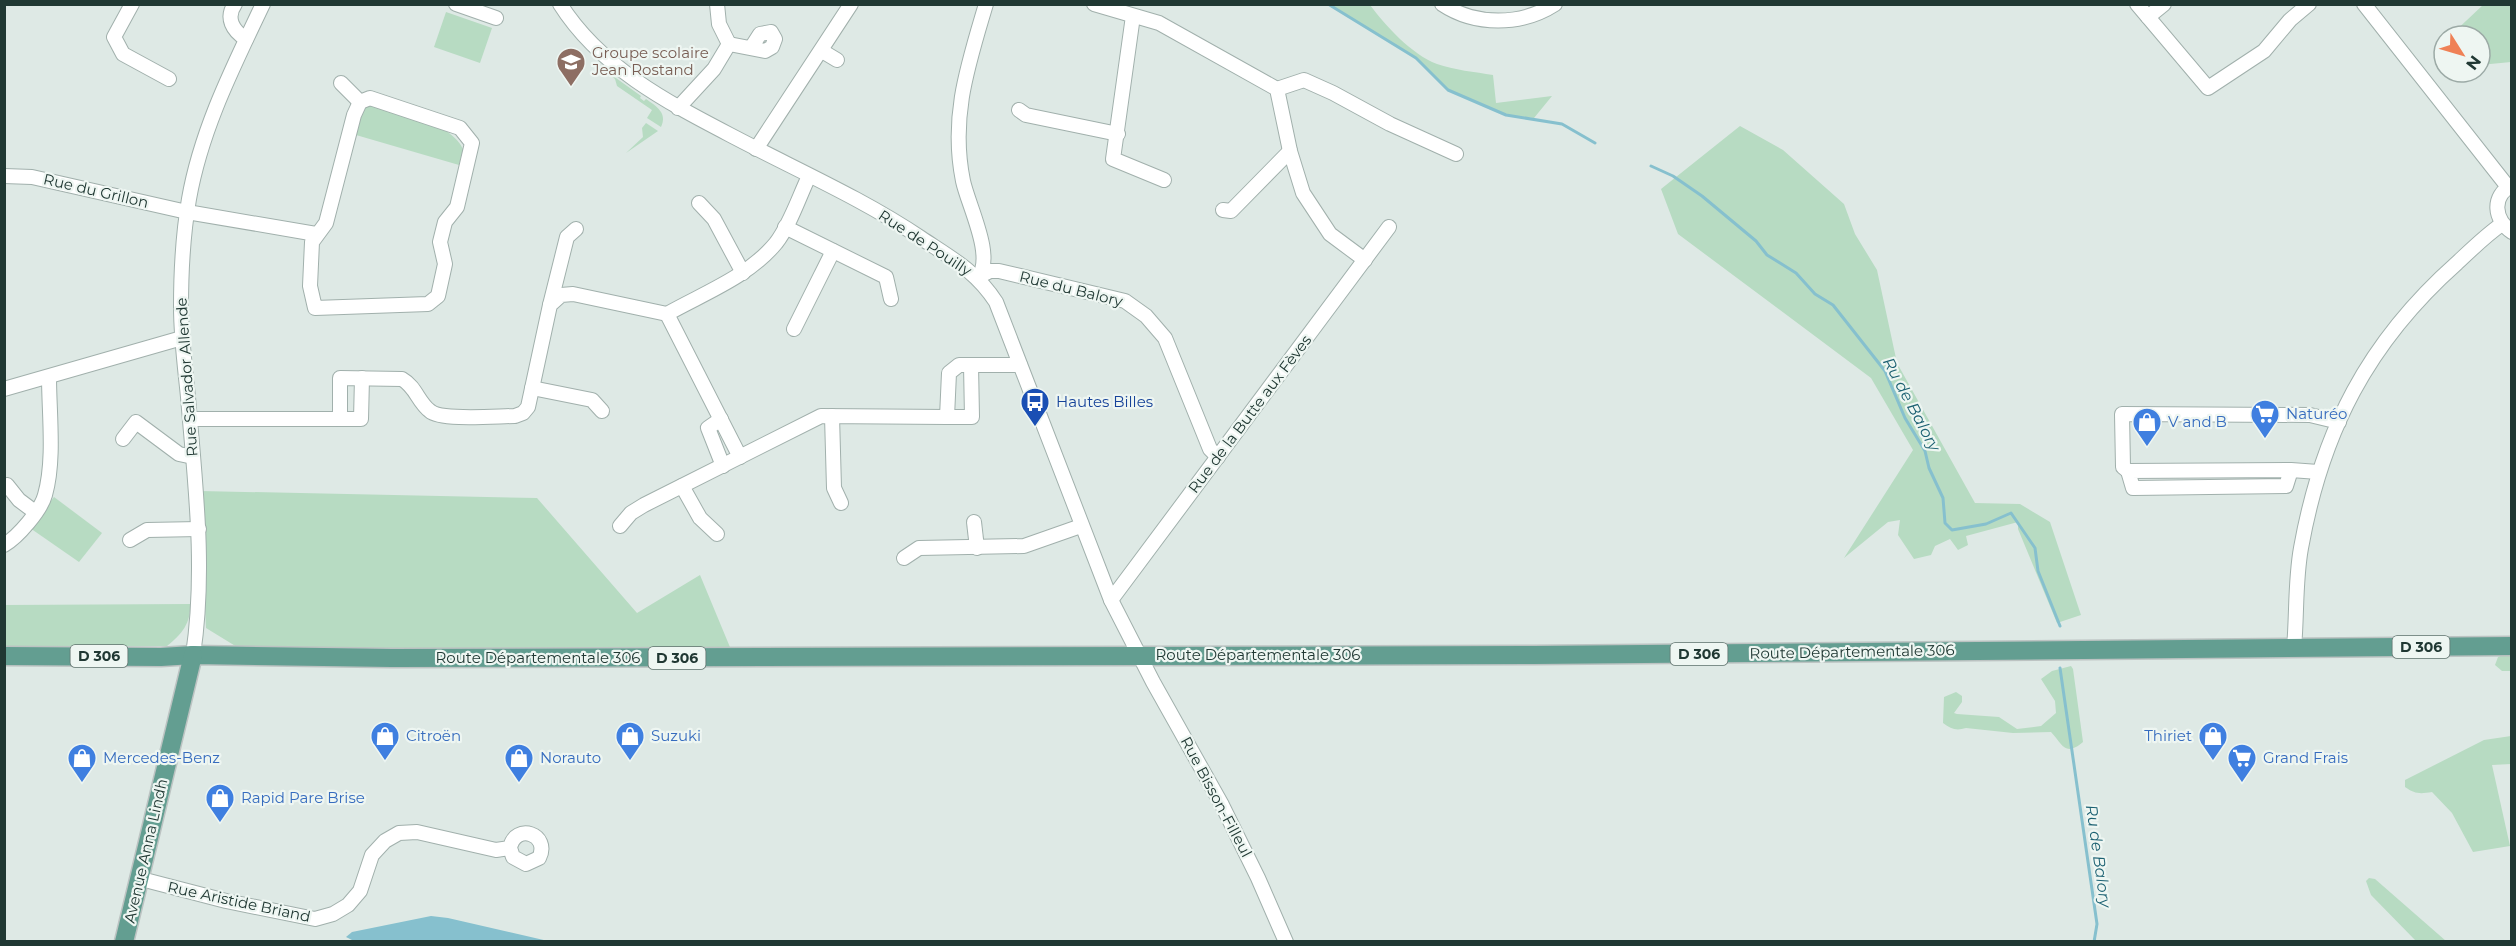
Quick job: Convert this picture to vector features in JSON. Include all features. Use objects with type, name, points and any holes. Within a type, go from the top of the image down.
[{"type":"main road","name":"Route Départementale 306","points":[[4,656],[161,657],[193,655],[392,658],[1534,655],[2511,645]]},
{"type":"main road","name":"Avenue Anna Lindh","points":[[124,942],[193,655]]},
{"type":"street","points":[[132,4],[114,37],[123,54],[168,80]]},
{"type":"street","name":"Rue Salvador Allende","points":[[193,655],[198,620],[199,529],[182,338],[181,286],[187,212],[206,132],[263,4]]},
{"type":"street","points":[[456,4],[496,18]]},
{"type":"street","name":"Rue de Pouilly","points":[[560,4],[580,31],[604,56],[678,108],[889,218],[978,277],[996,302],[1111,600],[1140,655]]},
{"type":"street","points":[[717,4],[719,24],[729,44]]},
{"type":"street","points":[[756,149],[851,4]]},
{"type":"street","points":[[978,277],[984,267],[984,251],[963,184],[959,158],[958,118],[961,95],[986,4]]},
{"type":"street","points":[[1094,4],[1159,23],[1277,89],[1304,80],[1390,124],[1456,153]]},
{"type":"street","points":[[1442,4],[1464,16],[1493,21],[1526,16],[1555,4]]},
{"type":"street","points":[[2137,4],[2208,88],[2216,85],[2264,51],[2290,20],[2309,4]]},
{"type":"street","points":[[2148,17],[2164,4]]},
{"type":"street","points":[[2294,648],[2301,550],[2318,472],[2339,422],[2366,368],[2389,333],[2435,282],[2507,228],[2497,213],[2497,205],[2499,197],[2510,186],[2364,4]]},
{"type":"street","points":[[232,5],[230,13],[232,26],[235,32],[246,39]]},
{"type":"street","points":[[1133,16],[1113,159],[1164,180]]},
{"type":"street","points":[[678,108],[714,69],[729,44]]},
{"type":"street","points":[[729,44],[751,48]]},
{"type":"street","points":[[822,51],[837,60]]},
{"type":"street","points":[[341,83],[360,102]]},
{"type":"street","points":[[1277,89],[1290,152],[1303,193],[1330,234],[1365,260]]},
{"type":"street","points":[[370,98],[460,128],[472,143],[457,207],[445,222],[440,242],[444,264],[438,296],[428,304],[315,308],[310,286],[312,242],[316,234],[326,223],[354,115],[360,102],[370,98]]},
{"type":"street","points":[[1019,110],[1026,115],[1118,134]]},
{"type":"street","points":[[1223,210],[1231,212],[1290,152]]},
{"type":"street","name":"Rue du Grillon","points":[[4,176],[32,177],[187,212],[316,234]]},
{"type":"street","points":[[550,305],[561,295],[573,294],[667,314],[743,273],[777,242],[809,176]]},
{"type":"street","points":[[699,203],[714,219],[743,273]]},
{"type":"street","points":[[785,226],[886,278],[891,299]]},
{"type":"street","name":"Rue de la Butte aux Fèves","points":[[1111,600],[1389,227]]},
{"type":"street","points":[[340,419],[340,378],[402,379],[410,384],[432,413],[438,416],[515,416],[523,413],[528,407],[567,237],[576,229]]},
{"type":"street","points":[[794,329],[833,251]]},
{"type":"street","name":"Rue du Balory","points":[[978,277],[990,271],[999,271],[1125,301],[1136,308],[1166,338],[1210,449],[1218,457]]},
{"type":"street","points":[[667,314],[740,457]]},
{"type":"street","points":[[4,388],[50,377],[182,338]]},
{"type":"street","points":[[947,417],[949,373],[959,365],[1020,365]]},
{"type":"street","points":[[620,526],[631,513],[821,416],[972,417],[971,365]]},
{"type":"street","points":[[4,545],[21,532],[45,498],[49,479],[50,377]]},
{"type":"street","points":[[190,418],[361,419],[362,378]]},
{"type":"street","points":[[532,388],[591,400],[602,411]]},
{"type":"street","points":[[2318,472],[2291,470],[2128,471],[2122,467],[2122,414],[2310,415],[2339,422]]},
{"type":"street","points":[[832,416],[834,488],[841,503]]},
{"type":"street","points":[[721,419],[708,428],[723,466]]},
{"type":"street","points":[[123,439],[136,422],[179,454],[193,457]]},
{"type":"street","points":[[2128,471],[2133,488],[2215,488],[2286,486],[2291,470]]},
{"type":"street","points":[[2215,488],[2212,481],[2221,471]]},
{"type":"street","points":[[7,485],[19,500],[35,512]]},
{"type":"street","points":[[682,486],[700,518],[717,534]]},
{"type":"street","points":[[974,522],[976,548]]},
{"type":"street","points":[[904,558],[919,548],[1024,546],[1081,526]]},
{"type":"street","points":[[130,540],[147,530],[199,529]]},
{"type":"street","name":"Rue Bisson-Filleul","points":[[1140,655],[1222,805],[1286,942]]},
{"type":"street","name":"Rue Aristide Briand","points":[[139,881],[145,880],[226,901],[315,919],[333,915],[348,905],[360,891],[372,855],[385,841],[399,833],[417,832],[496,850],[510,848]]},
{"type":"green space","points":[[1328,5],[1370,5],[1400,39],[1418,54],[1450,68],[1493,75],[1496,103],[1552,96],[1534,118],[1506,115],[1448,90],[1416,58]]},
{"type":"green space","points":[[2483,5],[2511,5],[2511,62],[2492,64],[2492,24],[2463,24]]},
{"type":"green space","points":[[446,12],[492,28],[480,63],[434,47]]},
{"type":"green space","points":[[595,63],[641,96],[640,98],[644,101],[646,99],[657,107],[663,118],[661,127],[647,118],[652,110],[617,86],[615,79]]},
{"type":"green space","points":[[367,105],[378,106],[438,126],[457,140],[463,149],[459,165],[356,135],[362,110]]},
{"type":"green space","points":[[646,123],[658,131],[626,153],[643,137],[642,128]]},
{"type":"green space","points":[[1740,126],[1783,150],[1844,204],[1855,234],[1877,270],[1897,363],[1975,503],[2020,504],[2050,522],[2081,615],[2057,623],[2018,529],[2018,522],[1966,536],[1968,545],[1958,550],[1950,539],[1935,546],[1931,555],[1914,559],[1898,535],[1900,520],[1888,522],[1844,558],[1913,450],[1871,378],[1678,234],[1661,189]]},
{"type":"green space","points":[[200,491],[537,498],[637,613],[700,575],[732,652],[237,647],[206,628]]},
{"type":"green space","points":[[54,497],[102,533],[79,562],[30,528]]},
{"type":"green space","points":[[190,604],[185,628],[167,646],[5,647],[4,605]]},
{"type":"green space","points":[[2510,652],[2511,671],[2502,671],[2495,665],[2498,657]]},
{"type":"green space","points":[[2071,666],[2083,742],[2072,749],[2065,748],[2051,732],[2013,733],[1956,729],[1943,723],[1944,697],[1956,692],[1962,696],[1962,702],[1954,713],[1999,717],[2017,729],[2041,726],[2056,713],[2055,701],[2041,679],[2052,671]]},
{"type":"green space","points":[[2511,736],[2511,764],[2492,765],[2510,846],[2473,852],[2452,813],[2432,792],[2418,793],[2405,787],[2405,780],[2484,740]]},
{"type":"green space","points":[[2369,878],[2375,879],[2446,941],[2416,941],[2371,895],[2366,881]]},
{"type":"water","points":[[431,916],[548,941],[356,942],[346,937],[352,932]]},
{"type":"waterway","name":"Ru de Balory","points":[[1328,4],[1416,58],[1448,90],[1506,115],[1562,124],[1595,143]]},
{"type":"waterway","name":"Ru de Balory","points":[[1651,166],[1673,176],[1702,196],[1756,241],[1767,255],[1796,273],[1815,294],[1833,305],[1885,371],[1905,418],[1925,451],[1929,468],[1943,498],[1945,523],[1952,530],[1986,524],[2011,513],[2035,548],[2038,571],[2060,626]]},
{"type":"waterway","name":"Ru de Balory","points":[[2060,668],[2097,924],[2094,942]]},
{"type":"place","name":"Groupe scolaire Jean Rostand","points":[[571,88]]},
{"type":"place","name":"Hautes Billes","points":[[1035,428]]},
{"type":"place","name":"Naturéo","points":[[2265,440]]},
{"type":"place","name":"V and B","points":[[2147,448]]},
{"type":"place","name":"Citroën","points":[[385,762]]},
{"type":"place","name":"Suzuki","points":[[630,762]]},
{"type":"place","name":"Thiriet","points":[[2213,762]]},
{"type":"place","name":"Mercedes-Benz","points":[[82,784]]},
{"type":"place","name":"Norauto","points":[[519,784]]},
{"type":"place","name":"Grand Frais","points":[[2242,784]]},
{"type":"place","name":"Rapid Pare Brise","points":[[220,824]]}]
